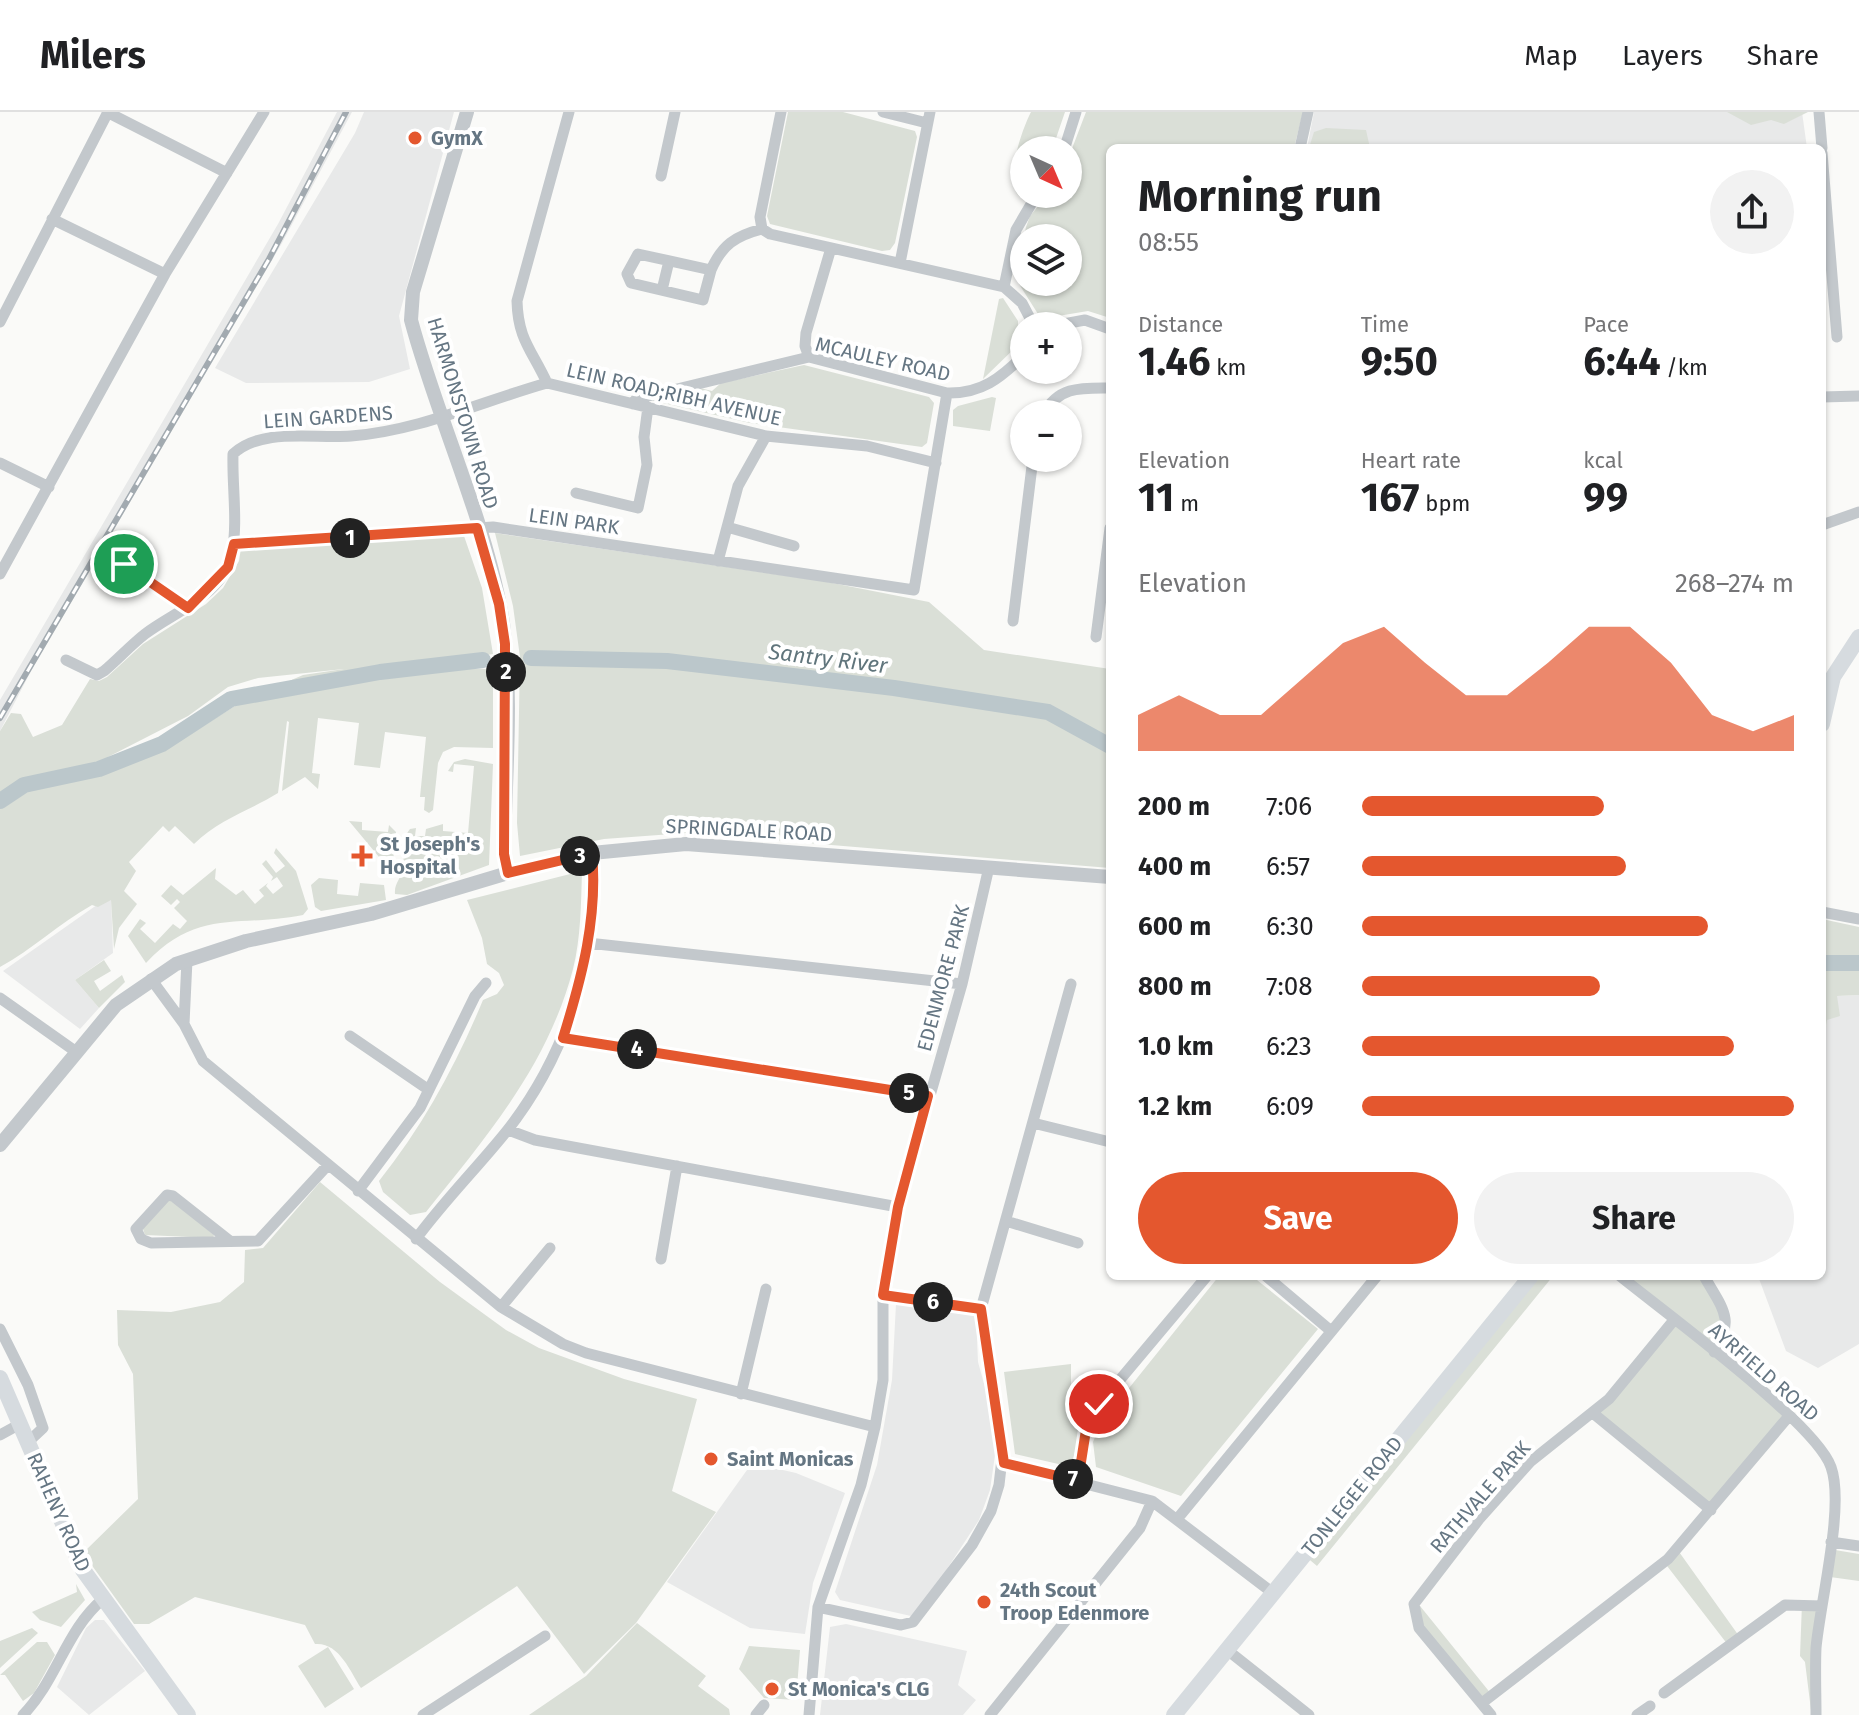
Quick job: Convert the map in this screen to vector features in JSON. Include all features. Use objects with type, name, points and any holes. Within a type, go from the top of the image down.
[{"type":"main road","points":[[1826,707],[1833,677],[1859,637]]},
{"type":"main road","name":"TONLEGEE ROAD","points":[[1174,1715],[1528,1280]]},
{"type":"main road","name":"RAHENY ROAD","points":[[0,1378],[73,1550],[103,1599],[188,1715]]},
{"type":"street","points":[[0,322],[108,112],[227,173]]},
{"type":"street","points":[[0,574],[165,274],[264,112]]},
{"type":"street","name":"HARMONSTOWN ROAD","points":[[467,112],[411,306],[411,320],[499,604],[505,644],[504,854],[508,873]]},
{"type":"street","points":[[547,383],[517,325],[517,301],[569,112]]},
{"type":"street","points":[[661,176],[675,112]]},
{"type":"street","points":[[762,229],[760,217],[781,112]]},
{"type":"street","points":[[883,112],[928,117],[900,263]]},
{"type":"street","points":[[1068,136],[1076,112]]},
{"type":"street","points":[[1301,144],[1308,112]]},
{"type":"street","points":[[1819,112],[1821,144]]},
{"type":"street","points":[[1826,201],[1837,337]]},
{"type":"street","points":[[1004,287],[1016,230],[1029,208]]},
{"type":"street","points":[[52,219],[165,274]]},
{"type":"street","points":[[711,270],[638,254],[627,274],[631,283],[703,300],[719,252],[738,235],[762,229],[770,234],[1004,287],[1012,291],[1025,312]]},
{"type":"street","points":[[809,357],[805,346],[806,333],[831,248]]},
{"type":"street","points":[[662,290],[669,261]]},
{"type":"street","points":[[1082,321],[1106,328]]},
{"type":"street","name":"MCAULEY ROAD","points":[[633,404],[636,399],[809,357],[947,393],[966,394],[996,382],[1010,368]]},
{"type":"street","name":"LEIN GARDENS","points":[[66,660],[97,675],[146,633],[188,608],[228,567],[234,544],[233,454],[243,445],[258,439],[352,436],[403,429],[547,383]]},
{"type":"street","name":"LEIN ROAD;RIBH AVENUE","points":[[547,383],[766,436],[867,446],[936,463]]},
{"type":"street","points":[[1054,400],[1066,389],[1106,388]]},
{"type":"street","points":[[936,463],[947,393]]},
{"type":"street","points":[[1826,397],[1859,396]]},
{"type":"street","name":"LEIN PARK","points":[[576,493],[638,508],[647,465],[644,437],[648,407]]},
{"type":"street","points":[[718,561],[738,486],[766,436]]},
{"type":"street","points":[[0,463],[49,487]]},
{"type":"street","name":"LEIN PARK","points":[[234,544],[493,527],[914,590],[936,463]]},
{"type":"street","points":[[1013,621],[1031,472]]},
{"type":"street","points":[[1826,524],[1859,512]]},
{"type":"street","points":[[727,527],[794,546]]},
{"type":"street","points":[[1096,637],[1106,559]]},
{"type":"street","points":[[124,564],[188,608]]},
{"type":"street","name":"SPRINGDALE ROAD","points":[[0,1145],[116,1005],[151,979],[187,960],[237,943],[371,914],[508,873],[592,853],[686,844],[1106,877]]},
{"type":"street","points":[[416,1239],[508,1130],[563,1038],[588,943],[595,883],[592,853]]},
{"type":"street","name":"EDENMORE PARK","points":[[809,1715],[818,1607],[861,1485],[875,1427],[883,1380],[883,1295],[898,1207],[962,984],[989,867]]},
{"type":"street","points":[[1826,913],[1859,919]]},
{"type":"street","points":[[588,943],[962,984]]},
{"type":"street","points":[[184,1024],[183,991],[187,960]]},
{"type":"street","points":[[151,979],[184,1024],[203,1061],[326,1167],[501,1307],[586,1353],[875,1427]]},
{"type":"street","points":[[358,1191],[429,1090],[475,996],[486,983]]},
{"type":"street","points":[[818,1607],[901,1625],[913,1622],[972,1545],[991,1511],[1004,1463],[981,1309],[1071,984]]},
{"type":"street","points":[[166,1000],[183,991]]},
{"type":"street","points":[[0,998],[75,1051]]},
{"type":"street","points":[[350,1036],[429,1090]]},
{"type":"street","points":[[563,1038],[928,1096]]},
{"type":"street","points":[[1033,1123],[1106,1141]]},
{"type":"street","points":[[508,1130],[535,1140],[898,1207]]},
{"type":"street","points":[[661,1259],[677,1166]]},
{"type":"street","points":[[230,1241],[173,1196],[167,1195],[136,1229],[141,1239],[151,1243],[252,1242],[263,1238],[326,1167]]},
{"type":"street","points":[[1006,1221],[1078,1243]]},
{"type":"street","points":[[501,1307],[550,1248]]},
{"type":"street","points":[[1078,1481],[1086,1430],[1092,1413],[1204,1280]]},
{"type":"street","points":[[1271,1280],[1331,1331]]},
{"type":"street","points":[[1178,1518],[1374,1280]]},
{"type":"street","name":"AYRFIELD ROAD","points":[[1625,1280],[1808,1432],[1831,1467],[1834,1488],[1831,1542],[1816,1650],[1816,1715]]},
{"type":"street","points":[[1706,1280],[1728,1324],[1727,1333],[1714,1352]]},
{"type":"street","points":[[741,1394],[766,1289]]},
{"type":"street","points":[[883,1295],[981,1309]]},
{"type":"street","name":"RATHVALE PARK","points":[[1491,1715],[1419,1628],[1414,1604],[1480,1518],[1530,1462],[1594,1414],[1674,1320]]},
{"type":"street","points":[[0,1329],[32,1393],[43,1428],[28,1442]]},
{"type":"street","points":[[1594,1414],[1711,1510]]},
{"type":"street","points":[[1482,1703],[1668,1559],[1789,1416]]},
{"type":"street","points":[[0,1435],[20,1424]]},
{"type":"street","points":[[1004,1463],[1152,1501],[1273,1593]]},
{"type":"street","points":[[990,1715],[1140,1528],[1152,1501]]},
{"type":"street","points":[[1831,1542],[1859,1546]]},
{"type":"street","points":[[23,1715],[48,1685],[78,1626],[103,1599]]},
{"type":"street","points":[[1664,1693],[1785,1605],[1822,1606]]},
{"type":"street","points":[[423,1715],[443,1709],[545,1636]]},
{"type":"street","points":[[1226,1649],[1309,1715]]},
{"type":"street","points":[[1637,1715],[1650,1706]]},
{"type":"shaded area","points":[[337,112],[352,112],[282,243],[31,671],[0,731],[0,700],[278,224]]},
{"type":"shaded area","points":[[364,112],[454,112],[399,316],[410,369],[369,382],[246,383],[215,368],[355,133]]},
{"type":"shaded area","points":[[788,112],[843,112],[915,131],[917,137],[895,243],[890,250],[882,251],[770,224],[767,216]]},
{"type":"shaded area","points":[[1031,112],[1065,112],[1057,136],[1021,136]]},
{"type":"shaded area","points":[[1086,112],[1303,112],[1295,144],[1106,144],[1106,317],[1088,311],[1037,312],[1027,296],[1082,296],[1082,224],[1027,224],[1037,208],[1082,208],[1082,136],[1077,136]]},
{"type":"shaded area","points":[[1314,112],[1802,112],[1806,144],[1308,144]]},
{"type":"shaded area","points":[[1727,112],[1808,112],[1784,124],[1771,120],[1751,125]]},
{"type":"shaded area","points":[[1326,128],[1366,130],[1369,144],[1310,144],[1314,132]]},
{"type":"shaded area","points":[[1003,298],[1012,312],[1010,353],[983,379],[999,299]]},
{"type":"shaded area","points":[[804,365],[929,397],[934,403],[927,443],[922,447],[750,423],[650,400],[700,388],[712,391],[721,383]]},
{"type":"shaded area","points":[[996,398],[990,431],[953,426],[953,410],[958,406]]},
{"type":"shaded area","points":[[495,533],[822,581],[929,602],[984,650],[1106,668],[1106,868],[686,833],[604,839],[520,856],[517,823],[520,657],[513,606]]},
{"type":"shaded area","points":[[464,536],[482,588],[493,654],[420,667],[489,669],[493,674],[493,748],[454,747],[443,752],[438,763],[433,810],[429,813],[424,810],[425,797],[420,797],[426,737],[385,732],[380,768],[354,765],[359,723],[318,718],[312,773],[320,774],[318,789],[305,777],[282,791],[287,721],[278,793],[224,822],[194,844],[175,826],[169,832],[163,826],[129,862],[136,871],[124,891],[137,904],[119,928],[114,949],[111,900],[80,912],[0,967],[0,731],[11,713],[21,714],[33,737],[62,725],[90,679],[99,681],[107,677],[143,644],[206,604],[223,588],[239,561],[241,548]],"holes":[[[344,669],[303,675],[241,702],[164,751],[108,771],[108,757],[188,716],[228,687],[258,678]]]},
{"type":"shaded area","points":[[465,759],[493,764],[489,865],[407,895],[395,894],[403,869],[405,838],[410,829],[416,828],[415,836],[425,836],[426,829],[443,824],[443,831],[468,833],[474,766],[454,764],[453,772],[448,771],[454,762]]},
{"type":"shaded area","points":[[349,821],[362,822],[362,830],[388,832],[389,825],[396,832],[392,872],[383,871],[379,857]]},
{"type":"shaded area","points":[[276,848],[296,871],[308,909],[303,915],[201,927],[183,934],[146,963],[128,936],[140,919],[146,923],[140,929],[155,943],[173,924],[180,929],[187,921],[174,908],[180,902],[177,899],[171,905],[161,896],[171,885],[183,895],[216,868],[215,879],[236,895],[243,890],[255,904],[264,896],[259,890],[268,883],[266,886],[273,894],[283,886],[277,877],[271,881],[273,877],[262,864],[266,860],[276,873],[285,866],[274,853]]},
{"type":"shaded area","points":[[582,871],[576,957],[548,1037],[532,1068],[493,1127],[426,1212],[410,1215],[383,1192],[379,1181],[410,1139],[437,1094],[483,1000],[497,994],[504,985],[499,973],[487,964],[482,938],[467,900]]},
{"type":"shaded area","points":[[319,878],[338,880],[337,894],[358,896],[360,883],[384,885],[386,900],[321,911],[315,907],[311,885]]},
{"type":"shaded area","points":[[111,895],[113,953],[75,980],[99,1008],[80,1029],[3,971]]},
{"type":"shaded area","points":[[1826,920],[1859,927],[1859,995],[1837,996],[1840,1016],[1827,1020],[1826,1029]]},
{"type":"shaded area","points":[[104,960],[111,971],[94,981],[100,991],[122,975],[125,982],[99,1008],[75,980]]},
{"type":"shaded area","points":[[1859,995],[1859,1344],[1818,1368],[1786,1351],[1759,1280],[1826,1280],[1826,1029],[1837,996]]},
{"type":"shaded area","points":[[320,1182],[440,1282],[506,1330],[539,1348],[624,1379],[697,1399],[672,1491],[716,1512],[636,1623],[584,1674],[517,1586],[361,1688],[343,1659],[331,1648],[315,1644],[305,1625],[195,1597],[149,1624],[134,1624],[83,1553],[138,1499],[133,1374],[118,1345],[117,1310],[171,1312],[220,1302],[244,1282],[245,1250],[263,1248]]},
{"type":"shaded area","points":[[170,1199],[214,1235],[213,1238],[145,1235],[142,1226]]},
{"type":"shaded area","points":[[1216,1280],[1257,1280],[1318,1329],[1181,1496],[1096,1467],[1093,1442],[1101,1423]]},
{"type":"shaded area","points":[[1528,1280],[1550,1280],[1317,1566],[1304,1555]]},
{"type":"shaded area","points":[[1632,1280],[1706,1280],[1728,1324],[1714,1353],[1789,1416],[1711,1509],[1594,1414],[1671,1324]]},
{"type":"shaded area","points":[[896,1304],[976,1316],[978,1362],[998,1434],[990,1490],[979,1520],[928,1598],[911,1616],[840,1600],[835,1592],[877,1465],[892,1380]]},
{"type":"shaded area","points":[[1071,1364],[1071,1399],[1082,1423],[1073,1460],[1067,1466],[1015,1454],[1004,1372]]},
{"type":"shaded area","points":[[752,1463],[796,1473],[845,1493],[813,1583],[805,1634],[750,1628],[667,1582]]},
{"type":"shaded area","points":[[1677,1549],[1739,1636],[1728,1645],[1664,1562]]},
{"type":"shaded area","points":[[1835,1550],[1859,1554],[1859,1581],[1830,1577]]},
{"type":"shaded area","points":[[76,1584],[85,1600],[61,1627],[40,1620],[32,1612],[77,1592]]},
{"type":"shaded area","points":[[1416,1601],[1492,1695],[1482,1703],[1419,1628]]},
{"type":"shaded area","points":[[1802,1603],[1822,1607],[1811,1710],[1805,1662],[1800,1656]]},
{"type":"shaded area","points":[[95,1620],[104,1620],[145,1671],[89,1715],[57,1687],[86,1628]]},
{"type":"shaded area","points":[[637,1623],[706,1676],[698,1686],[729,1709],[730,1715],[529,1715],[586,1676]]},
{"type":"shaded area","points":[[846,1624],[967,1651],[958,1685],[976,1700],[963,1715],[820,1715],[830,1627]]},
{"type":"shaded area","points":[[32,1628],[38,1633],[0,1668],[0,1641]]},
{"type":"shaded area","points":[[37,1642],[47,1642],[55,1655],[34,1693],[23,1701],[5,1675],[0,1675]]},
{"type":"shaded area","points":[[749,1646],[800,1650],[796,1700],[764,1698],[739,1669]]},
{"type":"shaded area","points":[[328,1647],[354,1689],[325,1708],[298,1666]]},
{"type":"waterway","name":"Santry River","points":[[531,658],[667,661],[894,688],[1048,712],[1106,744]]},
{"type":"waterway","name":"Santry River","points":[[0,801],[24,785],[99,769],[162,744],[231,699],[380,672],[483,660]]},
{"type":"waterway","name":"Santry River","points":[[1826,963],[1859,963]]},
{"type":"railway","points":[[0,718],[269,259],[346,112]]},
{"type":"place","name":"GymX","points":[[415,138]]},
{"type":"place","name":"St Joseph's Hospital","points":[[362,856]]},
{"type":"place","name":"Saint Monicas","points":[[711,1459]]},
{"type":"place","name":"24th Scout Troop Edenmore","points":[[984,1602]]},
{"type":"place","name":"St Monica's CLG","points":[[772,1689]]},
{"type":"route","points":[[124,564],[188,608],[228,567],[234,544],[477,528],[499,604],[505,644],[504,854],[508,873],[592,853],[595,883],[588,943],[580,985],[563,1038],[928,1096],[898,1207],[883,1295],[981,1309],[993,1372],[1004,1463],[1078,1481],[1086,1430],[1099,1404]]}]
